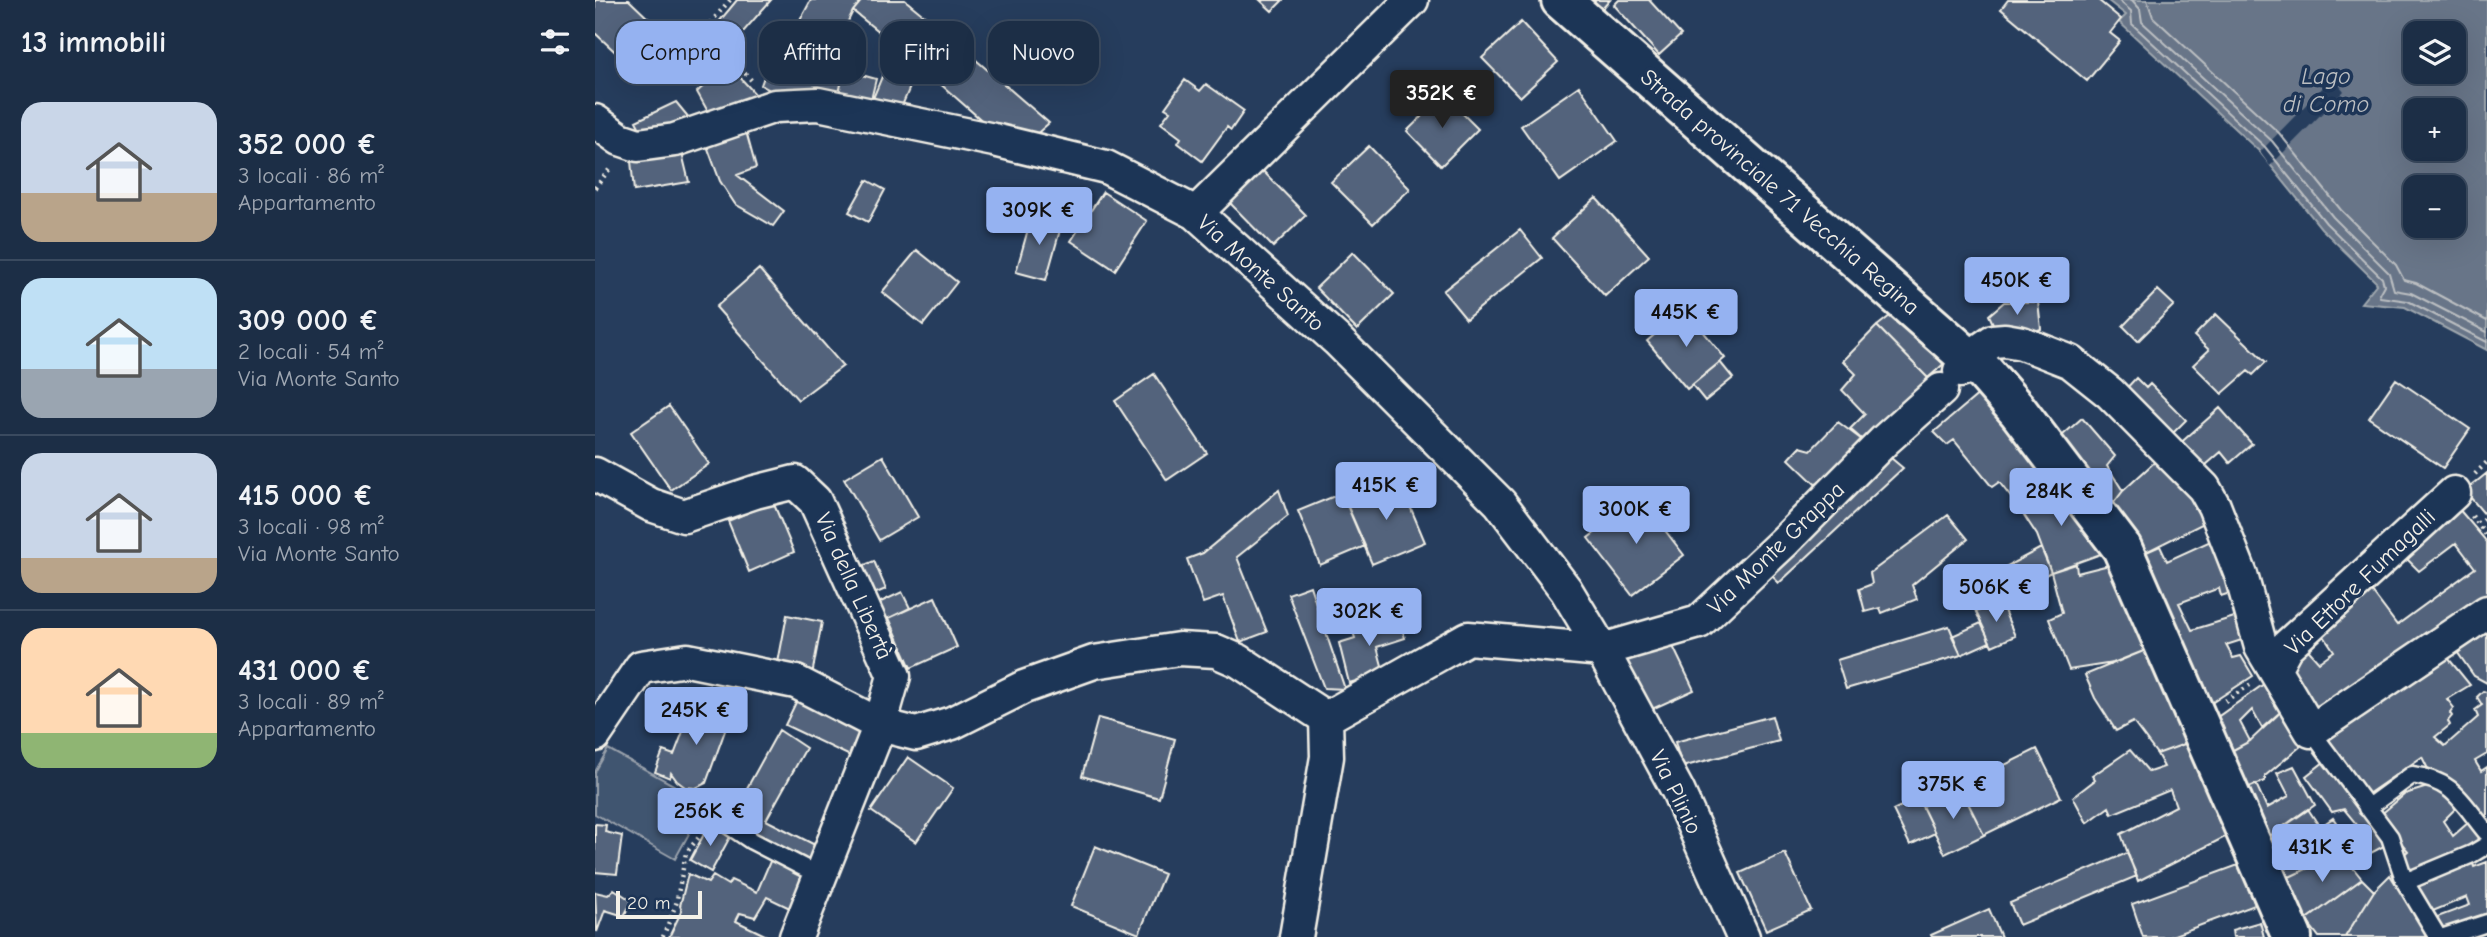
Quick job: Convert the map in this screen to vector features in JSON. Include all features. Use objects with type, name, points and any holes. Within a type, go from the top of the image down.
[{"type":"street","points":[[1196,213],[1412,0]]},
{"type":"street","name":"Strada provinciale 71 Vecchia Regina","points":[[1561,0],[1957,374],[2018,411],[2122,548],[2292,937]]},
{"type":"street","name":"Via Monte Santo","points":[[595,121],[619,139],[638,145],[675,140],[775,106],[818,104],[981,137],[1107,167],[1196,213],[1337,341],[1500,503],[1566,590],[1602,650]]},
{"type":"street","name":"Via Monte Grappa","points":[[1326,718],[1468,638],[1602,650],[1699,622],[1785,541],[1885,440],[1993,341],[2005,340],[2022,343],[2071,362],[2110,393],[2204,488],[2214,506],[2241,575],[2261,647],[2311,731]]},
{"type":"street","name":"Via della Libertà","points":[[595,474],[651,505],[684,516],[755,492],[795,482],[815,501],[894,676],[880,725],[796,937]]},
{"type":"street","name":"Via Ettore Fumagalli","points":[[2274,669],[2286,647],[2454,493]]},
{"type":"street","points":[[2311,731],[2487,612]]},
{"type":"street","points":[[595,735],[641,667],[687,660],[796,682],[880,725],[916,734],[952,723],[1024,687],[1094,662],[1179,649],[1216,651],[1239,661],[1326,718],[1327,757],[1296,937]]},
{"type":"street","name":"Via Plinio","points":[[1602,650],[1678,791],[1743,937]]},
{"type":"lane","points":[[2311,731],[2389,837],[2405,882],[2438,937]]},
{"type":"lane","points":[[2367,808],[2412,775],[2427,777],[2456,792],[2487,833]]},
{"type":"lane","points":[[715,816],[752,841],[820,876]]},
{"type":"lane","points":[[2405,882],[2487,845]]},
{"type":"lane","points":[[2444,937],[2487,923]]},
{"type":"path","points":[[730,0],[705,29],[775,106]]},
{"type":"path","name":"Via Ettore Fumagalli","points":[[2197,720],[2274,669]]},
{"type":"path","points":[[663,937],[676,904],[686,853],[715,816]]},
{"type":"shaded area","points":[[608,749],[706,803],[675,859],[595,814],[595,772]]},
{"type":"water","name":"Lago di Como","points":[[2107,0],[2487,0],[2487,350],[2405,307],[2361,303],[2377,283],[2321,228],[2260,152],[2119,22],[2126,15]]},
{"type":"pier","points":[[2333,77],[2344,91],[2270,166],[2260,152]]},
{"type":"building","points":[[595,0],[629,0],[651,21],[616,21],[616,53],[595,33]]},
{"type":"building","points":[[737,0],[771,0],[745,30],[745,21],[720,21]]},
{"type":"building","points":[[811,0],[862,0],[848,21],[800,21]]},
{"type":"building","points":[[862,0],[905,0],[931,21],[880,21],[880,33],[853,11]]},
{"type":"building","points":[[1260,0],[1283,0],[1272,11]]},
{"type":"building","points":[[1591,0],[1610,0],[1602,9]]},
{"type":"building","points":[[1619,0],[1649,0],[1681,35],[1659,55],[1614,5]]},
{"type":"building","points":[[2008,0],[2098,0],[2121,19],[2110,33],[2120,41],[2087,81],[2001,9]]},
{"type":"building","points":[[1521,22],[1558,62],[1520,97],[1482,58]]},
{"type":"building","points":[[974,58],[988,70],[988,84],[1004,84],[1049,123],[1032,138],[986,124],[940,84],[974,84]]},
{"type":"building","points":[[866,76],[876,79],[869,108],[837,103],[841,84],[866,84]]},
{"type":"building","points":[[1185,80],[1200,91],[1206,84],[1244,111],[1231,130],[1227,127],[1202,161],[1178,143],[1181,138],[1161,123],[1170,111],[1165,108]]},
{"type":"building","points":[[880,81],[880,84],[904,84],[910,87],[899,113],[869,108]]},
{"type":"building","points":[[745,82],[760,99],[711,117],[697,92],[706,84]]},
{"type":"building","points":[[841,84],[837,103],[779,95],[761,85]]},
{"type":"building","points":[[1579,86],[1617,141],[1560,181],[1521,126]]},
{"type":"building","points":[[1444,95],[1478,129],[1441,166],[1407,131]]},
{"type":"building","points":[[676,102],[695,125],[644,136],[636,121]]},
{"type":"building","points":[[744,124],[756,168],[737,175],[784,211],[773,226],[735,204],[720,181],[703,135]]},
{"type":"building","points":[[680,145],[689,182],[634,191],[630,151]]},
{"type":"building","points":[[1369,146],[1410,189],[1373,224],[1331,182]]},
{"type":"building","points":[[1260,168],[1306,215],[1273,247],[1227,200]]},
{"type":"building","points":[[867,180],[885,190],[868,222],[849,212]]},
{"type":"building","points":[[1103,192],[1147,221],[1115,270],[1071,241]]},
{"type":"building","points":[[1596,198],[1649,256],[1605,296],[1552,238]]},
{"type":"building","points":[[1032,215],[1062,223],[1046,280],[1016,272]]},
{"type":"building","points":[[1520,230],[1542,258],[1466,319],[1443,291]]},
{"type":"building","points":[[917,250],[957,282],[923,325],[882,292]]},
{"type":"building","points":[[1353,252],[1394,294],[1357,330],[1316,288]]},
{"type":"building","points":[[759,269],[843,366],[798,400],[716,307]]},
{"type":"building","points":[[2158,290],[2174,305],[2138,341],[2123,326]]},
{"type":"building","points":[[2004,302],[2038,302],[2041,329],[2031,332],[1995,328],[1989,315]]},
{"type":"building","points":[[1685,309],[1725,358],[1687,389],[1647,341]]},
{"type":"building","points":[[1895,312],[1949,359],[1928,378],[1877,326]]},
{"type":"building","points":[[2216,314],[2266,362],[2253,375],[2248,371],[2222,394],[2193,365],[2209,350],[2194,336]]},
{"type":"building","points":[[1877,326],[1928,378],[1866,443],[1850,429],[1865,414],[1842,390],[1856,374],[1843,361]]},
{"type":"building","points":[[1720,362],[1733,378],[1705,401],[1692,385]]},
{"type":"building","points":[[1154,374],[1207,453],[1167,480],[1115,401]]},
{"type":"building","points":[[2136,378],[2146,388],[2150,384],[2186,420],[2168,438],[2123,392]]},
{"type":"building","points":[[2396,379],[2470,429],[2443,468],[2369,418]]},
{"type":"building","points":[[1980,393],[2055,479],[2020,509],[1999,482],[1992,487],[1954,440],[1947,445],[1934,432]]},
{"type":"building","points":[[669,406],[709,464],[671,490],[631,432]]},
{"type":"building","points":[[2220,408],[2252,444],[2230,463],[2221,452],[2199,471],[2177,446]]},
{"type":"building","points":[[2082,418],[2115,456],[2107,466],[2123,491],[2109,509],[2055,442]]},
{"type":"building","points":[[1838,422],[1866,443],[1826,482],[1815,484],[1789,459],[1800,447],[1811,450]]},
{"type":"building","points":[[1885,453],[1903,468],[1779,583],[1767,571]]},
{"type":"building","points":[[883,456],[918,517],[879,540],[844,479]]},
{"type":"building","points":[[2159,458],[2212,519],[2142,554],[2109,509],[2123,491]]},
{"type":"building","points":[[2487,473],[2487,524],[2483,519],[2486,516],[2465,491]]},
{"type":"building","points":[[2055,479],[2109,551],[2051,572],[2037,535],[2020,509]]},
{"type":"building","points":[[1399,480],[1425,542],[1372,564],[1346,503]]},
{"type":"building","points":[[1279,490],[1288,516],[1237,557],[1267,632],[1240,642],[1223,596],[1203,603],[1187,559],[1203,553]]},
{"type":"building","points":[[1342,493],[1365,546],[1320,565],[1298,511]]},
{"type":"building","points":[[1640,498],[1684,555],[1632,595],[1588,538]]},
{"type":"building","points":[[773,502],[794,552],[749,572],[728,521]]},
{"type":"building","points":[[2458,508],[2487,542],[2487,602],[2310,714],[2281,665],[2304,645],[2319,662],[2334,651],[2318,627],[2366,584],[2397,625],[2475,568],[2456,543],[2419,571],[2402,554]]},
{"type":"building","points":[[1948,515],[1968,539],[1912,585],[1917,599],[1882,613],[1880,608],[1865,612],[1859,589],[1872,584],[1870,573]]},
{"type":"building","points":[[2217,538],[2236,591],[2221,596],[2219,588],[2179,603],[2192,630],[2244,614],[2251,637],[2226,645],[2233,658],[2241,656],[2253,676],[2202,709],[2142,554],[2160,546],[2167,561]]},
{"type":"building","points":[[2041,548],[2051,572],[1976,612],[1968,587]]},
{"type":"building","points":[[874,561],[886,589],[867,597],[855,569]]},
{"type":"building","points":[[2076,564],[2077,573],[2113,564],[2146,650],[2113,663],[2069,670],[2049,619],[2062,613],[2051,572]]},
{"type":"building","points":[[1310,586],[1345,689],[1324,688],[1288,594]]},
{"type":"building","points":[[902,592],[910,608],[879,623],[872,606]]},
{"type":"building","points":[[935,597],[957,647],[911,668],[889,618]]},
{"type":"building","points":[[2000,601],[2015,636],[1992,646],[1976,612]]},
{"type":"building","points":[[787,615],[822,622],[812,675],[777,668]]},
{"type":"building","points":[[1398,615],[1405,638],[1377,647],[1384,673],[1349,683],[1339,643],[1355,638],[1352,629]]},
{"type":"building","points":[[1981,623],[1990,642],[1961,655],[1952,636]]},
{"type":"building","points":[[2487,625],[2487,683],[2474,676],[2453,646]]},
{"type":"building","points":[[1949,626],[1961,655],[1846,689],[1837,660]]},
{"type":"building","points":[[1669,638],[1694,690],[1650,710],[1625,660]]},
{"type":"building","points":[[2146,650],[2190,742],[2157,754],[2133,722],[2116,731],[2095,698],[2085,675]]},
{"type":"building","points":[[2444,653],[2470,685],[2447,699],[2454,708],[2448,721],[2450,725],[2435,737],[2445,746],[2478,717],[2475,710],[2482,705],[2477,697],[2483,691],[2487,692],[2487,754],[2475,761],[2481,771],[2487,767],[2487,823],[2431,775],[2422,757],[2365,796],[2322,737]]},
{"type":"building","points":[[2271,679],[2286,707],[2262,728],[2252,710],[2240,722],[2250,741],[2220,757],[2209,723]]},
{"type":"building","points":[[800,694],[867,728],[852,757],[785,725]]},
{"type":"building","points":[[695,700],[731,714],[706,783],[696,788],[685,787],[671,773],[670,778],[655,772],[663,751],[674,755]]},
{"type":"building","points":[[2286,707],[2308,740],[2265,776],[2265,781],[2236,793],[2220,757],[2250,741]]},
{"type":"building","points":[[1772,716],[1779,741],[1682,767],[1675,742]]},
{"type":"building","points":[[1098,718],[1175,739],[1159,798],[1082,776]]},
{"type":"building","points":[[779,730],[806,748],[766,820],[819,847],[811,865],[753,835],[721,809],[735,792],[742,797]]},
{"type":"building","points":[[2190,742],[2229,835],[2138,881],[2121,834],[2176,806],[2170,790],[2112,814],[2109,807],[2087,823],[2073,797],[2095,780],[2092,776],[2130,750],[2149,772],[2164,767],[2157,754]]},
{"type":"building","points":[[2037,749],[2061,797],[1984,835],[1960,787]]},
{"type":"building","points":[[908,757],[953,788],[916,842],[871,811]]},
{"type":"building","points":[[2324,762],[2386,845],[2350,864],[2336,855],[2320,827],[2333,818],[2347,838],[2362,831],[2344,809],[2332,812],[2306,776]]},
{"type":"building","points":[[2294,766],[2315,805],[2260,843],[2236,793],[2256,784],[2267,808],[2289,796],[2277,773]]},
{"type":"building","points":[[2434,785],[2453,795],[2457,807],[2443,821],[2453,836],[2469,822],[2485,840],[2412,872],[2401,857],[2408,851],[2379,816],[2405,794]]},
{"type":"building","points":[[1960,787],[1984,835],[1945,854],[1922,806]]},
{"type":"building","points":[[1918,798],[1935,833],[1910,845],[1893,810]]},
{"type":"building","points":[[2308,809],[2336,855],[2285,879],[2260,843]]},
{"type":"building","points":[[595,824],[606,825],[605,832],[622,836],[617,874],[595,872]]},
{"type":"building","points":[[709,825],[730,837],[711,872],[690,860]]},
{"type":"building","points":[[1095,846],[1164,874],[1139,934],[1071,906]]},
{"type":"building","points":[[1785,853],[1811,910],[1766,930],[1740,873]]},
{"type":"building","points":[[2127,853],[2137,876],[2019,925],[2010,903]]},
{"type":"building","points":[[2336,855],[2350,864],[2362,879],[2306,920],[2285,879]]},
{"type":"building","points":[[771,859],[807,877],[796,911],[767,897],[755,917],[740,913],[736,921],[769,937],[669,937],[682,910],[680,906],[688,874],[708,883],[713,876],[728,885],[731,880],[757,892]]},
{"type":"building","points":[[2472,861],[2474,867],[2487,862],[2487,919],[2439,933],[2432,919],[2470,905],[2467,897],[2428,913],[2413,886],[2455,871],[2455,867]]},
{"type":"building","points":[[2241,864],[2255,905],[2169,937],[2143,937],[2132,904]]},
{"type":"building","points":[[2390,875],[2427,934],[2426,937],[2345,937],[2374,891]]},
{"type":"building","points":[[2362,879],[2374,891],[2345,937],[2319,937],[2306,920]]},
{"type":"building","points":[[614,889],[632,901],[624,916],[605,910],[597,932],[595,892],[608,895]]},
{"type":"building","points":[[1989,909],[2001,937],[1931,935]]},
{"type":"building","points":[[2260,922],[2264,937],[2233,937],[2232,930]]}]
